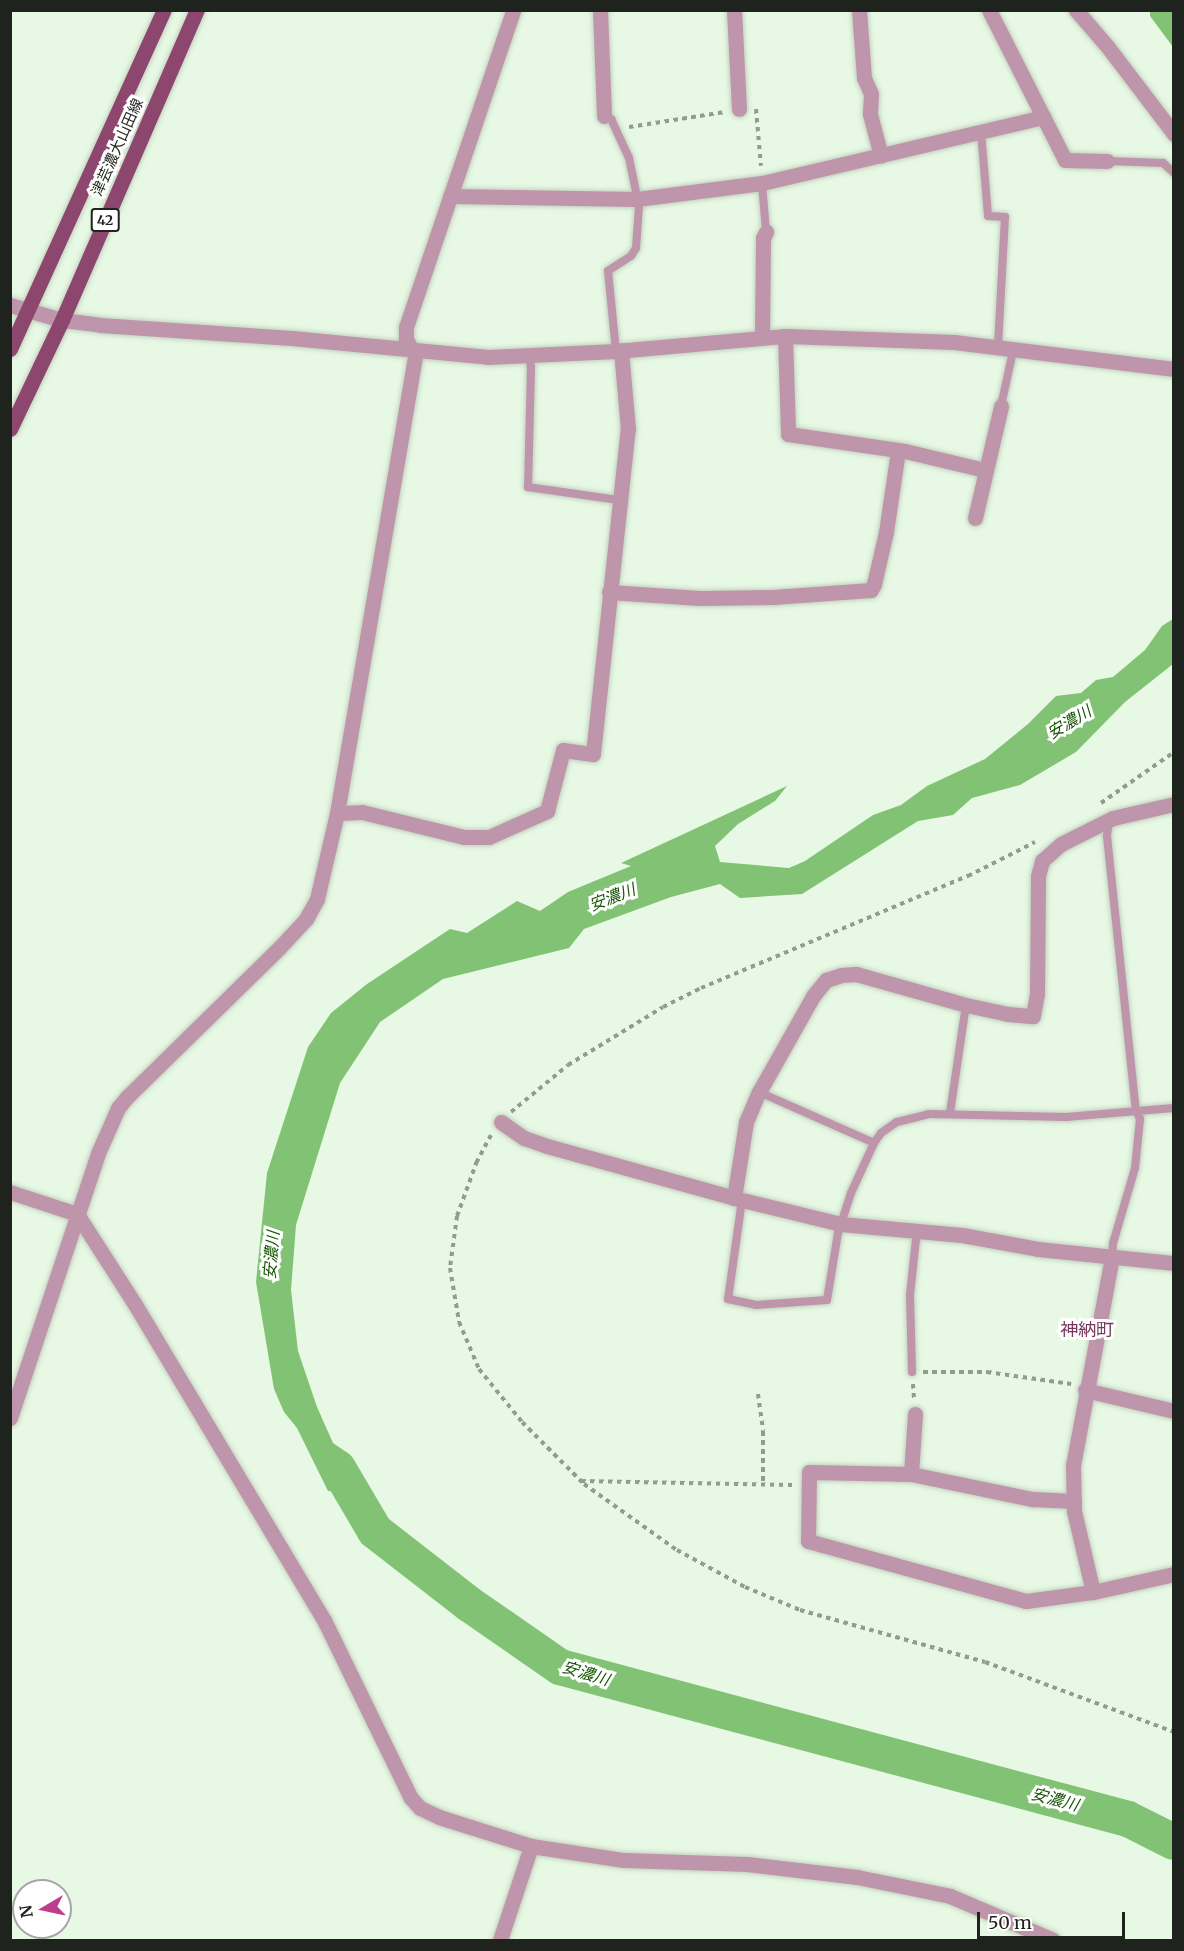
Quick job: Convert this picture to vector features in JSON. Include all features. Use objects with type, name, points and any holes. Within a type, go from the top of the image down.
[{"type":"main road","name":"津芸濃大山田線","points":[[10,349],[164,10]]},
{"type":"main road","name":"津芸濃大山田線","points":[[10,429],[62,320],[197,10]]},
{"type":"street","points":[[10,1418],[105,1135],[127,1097],[279,948],[312,910],[317,899],[337,813],[414,351],[406,339],[406,327],[513,10]]},
{"type":"street","points":[[600,10],[604,116]]},
{"type":"street","points":[[734,10],[739,109]]},
{"type":"street","points":[[859,10],[864,78],[871,94],[870,114],[881,156]]},
{"type":"street","points":[[989,10],[1065,160],[1107,161]]},
{"type":"street","points":[[1076,10],[1107,46],[1173,134]]},
{"type":"street","points":[[450,196],[637,199],[762,183],[1043,117]]},
{"type":"street","points":[[762,336],[763,238],[766,232]]},
{"type":"street","points":[[10,305],[62,320],[100,325],[292,338],[488,357],[619,350],[762,336],[785,336],[919,339],[1173,369]]},
{"type":"street","points":[[785,336],[788,434],[898,451],[985,470]]},
{"type":"street","points":[[337,813],[362,812],[452,834],[480,838],[498,835],[547,812],[563,750],[593,754],[600,705],[609,592],[628,416],[619,350]]},
{"type":"street","points":[[975,518],[1001,406]]},
{"type":"street","points":[[609,592],[700,598],[763,597],[871,590],[884,542],[898,451]]},
{"type":"street","points":[[738,1199],[746,1122],[759,1092],[813,996],[832,976],[856,974],[966,1005],[1008,1014],[1033,1016],[1039,960],[1040,868],[1047,855],[1061,844],[1109,820],[1173,804]]},
{"type":"street","points":[[501,1122],[537,1143],[738,1199],[841,1224],[920,1231],[1173,1263]]},
{"type":"street","points":[[10,1192],[77,1214],[136,1306],[324,1620],[411,1798],[420,1808],[439,1817],[531,1846],[624,1860],[747,1864],[856,1877],[950,1896],[1053,1941]]},
{"type":"street","points":[[1093,1592],[1074,1502],[1073,1465],[1112,1257]]},
{"type":"street","points":[[1086,1388],[1173,1411]]},
{"type":"street","points":[[910,1474],[915,1414]]},
{"type":"street","points":[[1074,1502],[1032,1499],[910,1474],[810,1472],[808,1541],[1026,1601],[1093,1592],[1173,1574]]},
{"type":"street","points":[[500,1941],[531,1846]]},
{"type":"lane","points":[[604,116],[611,119],[629,158],[637,199],[636,248],[631,256],[608,271],[619,350]]},
{"type":"lane","points":[[981,132],[988,216],[1005,217],[1005,349],[1001,406]]},
{"type":"lane","points":[[1107,161],[1163,163],[1173,173]]},
{"type":"lane","points":[[762,183],[766,232]]},
{"type":"lane","points":[[529,356],[531,367],[528,487],[618,500]]},
{"type":"lane","points":[[1109,820],[1107,836],[1137,1110],[1140,1119],[1135,1168],[1113,1243],[1112,1257]]},
{"type":"lane","points":[[950,1113],[966,1005]]},
{"type":"lane","points":[[759,1092],[874,1143]]},
{"type":"lane","points":[[738,1199],[728,1299],[756,1305],[827,1300],[841,1224],[874,1143],[888,1128],[907,1118],[950,1113],[988,1117],[1066,1117],[1173,1108]]},
{"type":"lane","points":[[912,1372],[910,1295],[916,1239],[920,1231]]},
{"type":"path","points":[[616,129],[739,109],[758,110],[762,183]]},
{"type":"path","points":[[1097,805],[1173,752]]},
{"type":"path","points":[[1038,841],[968,876],[711,984],[663,1007],[568,1065],[524,1099],[501,1122],[477,1161],[458,1215],[450,1268],[459,1322],[479,1369],[522,1422],[580,1481],[677,1550],[756,1592],[800,1610],[985,1662],[1173,1732]]},
{"type":"path","points":[[915,1414],[912,1372],[987,1372],[1086,1388]]},
{"type":"path","points":[[758,1394],[763,1431],[763,1484]]},
{"type":"path","points":[[580,1481],[808,1485]]},
{"type":"water","points":[[1150,11],[1173,11],[1173,47],[1150,16]]},
{"type":"water","points":[[1173,619],[1173,664],[1125,702],[1076,752],[1020,785],[972,798],[953,815],[918,821],[802,894],[740,898],[720,884],[671,897],[584,929],[569,948],[443,979],[380,1022],[340,1083],[296,1225],[291,1290],[298,1351],[317,1407],[333,1443],[349,1454],[366,1525],[344,1492],[328,1491],[297,1428],[284,1412],[274,1389],[256,1282],[267,1173],[308,1047],[331,1013],[367,984],[450,929],[467,933],[517,901],[540,911],[568,892],[631,866],[621,863],[787,786],[775,801],[738,824],[715,846],[720,862],[789,868],[805,861],[873,815],[901,805],[927,786],[985,759],[1028,724],[1056,696],[1081,693],[1096,680],[1113,677],[1145,650],[1162,626]]},
{"type":"waterway","name":"安濃川","points":[[338,1468],[375,1531],[469,1604],[560,1667],[1128,1819],[1174,1842]]},
{"type":"district","name":"神納町","points":[[1087,1330]]}]
